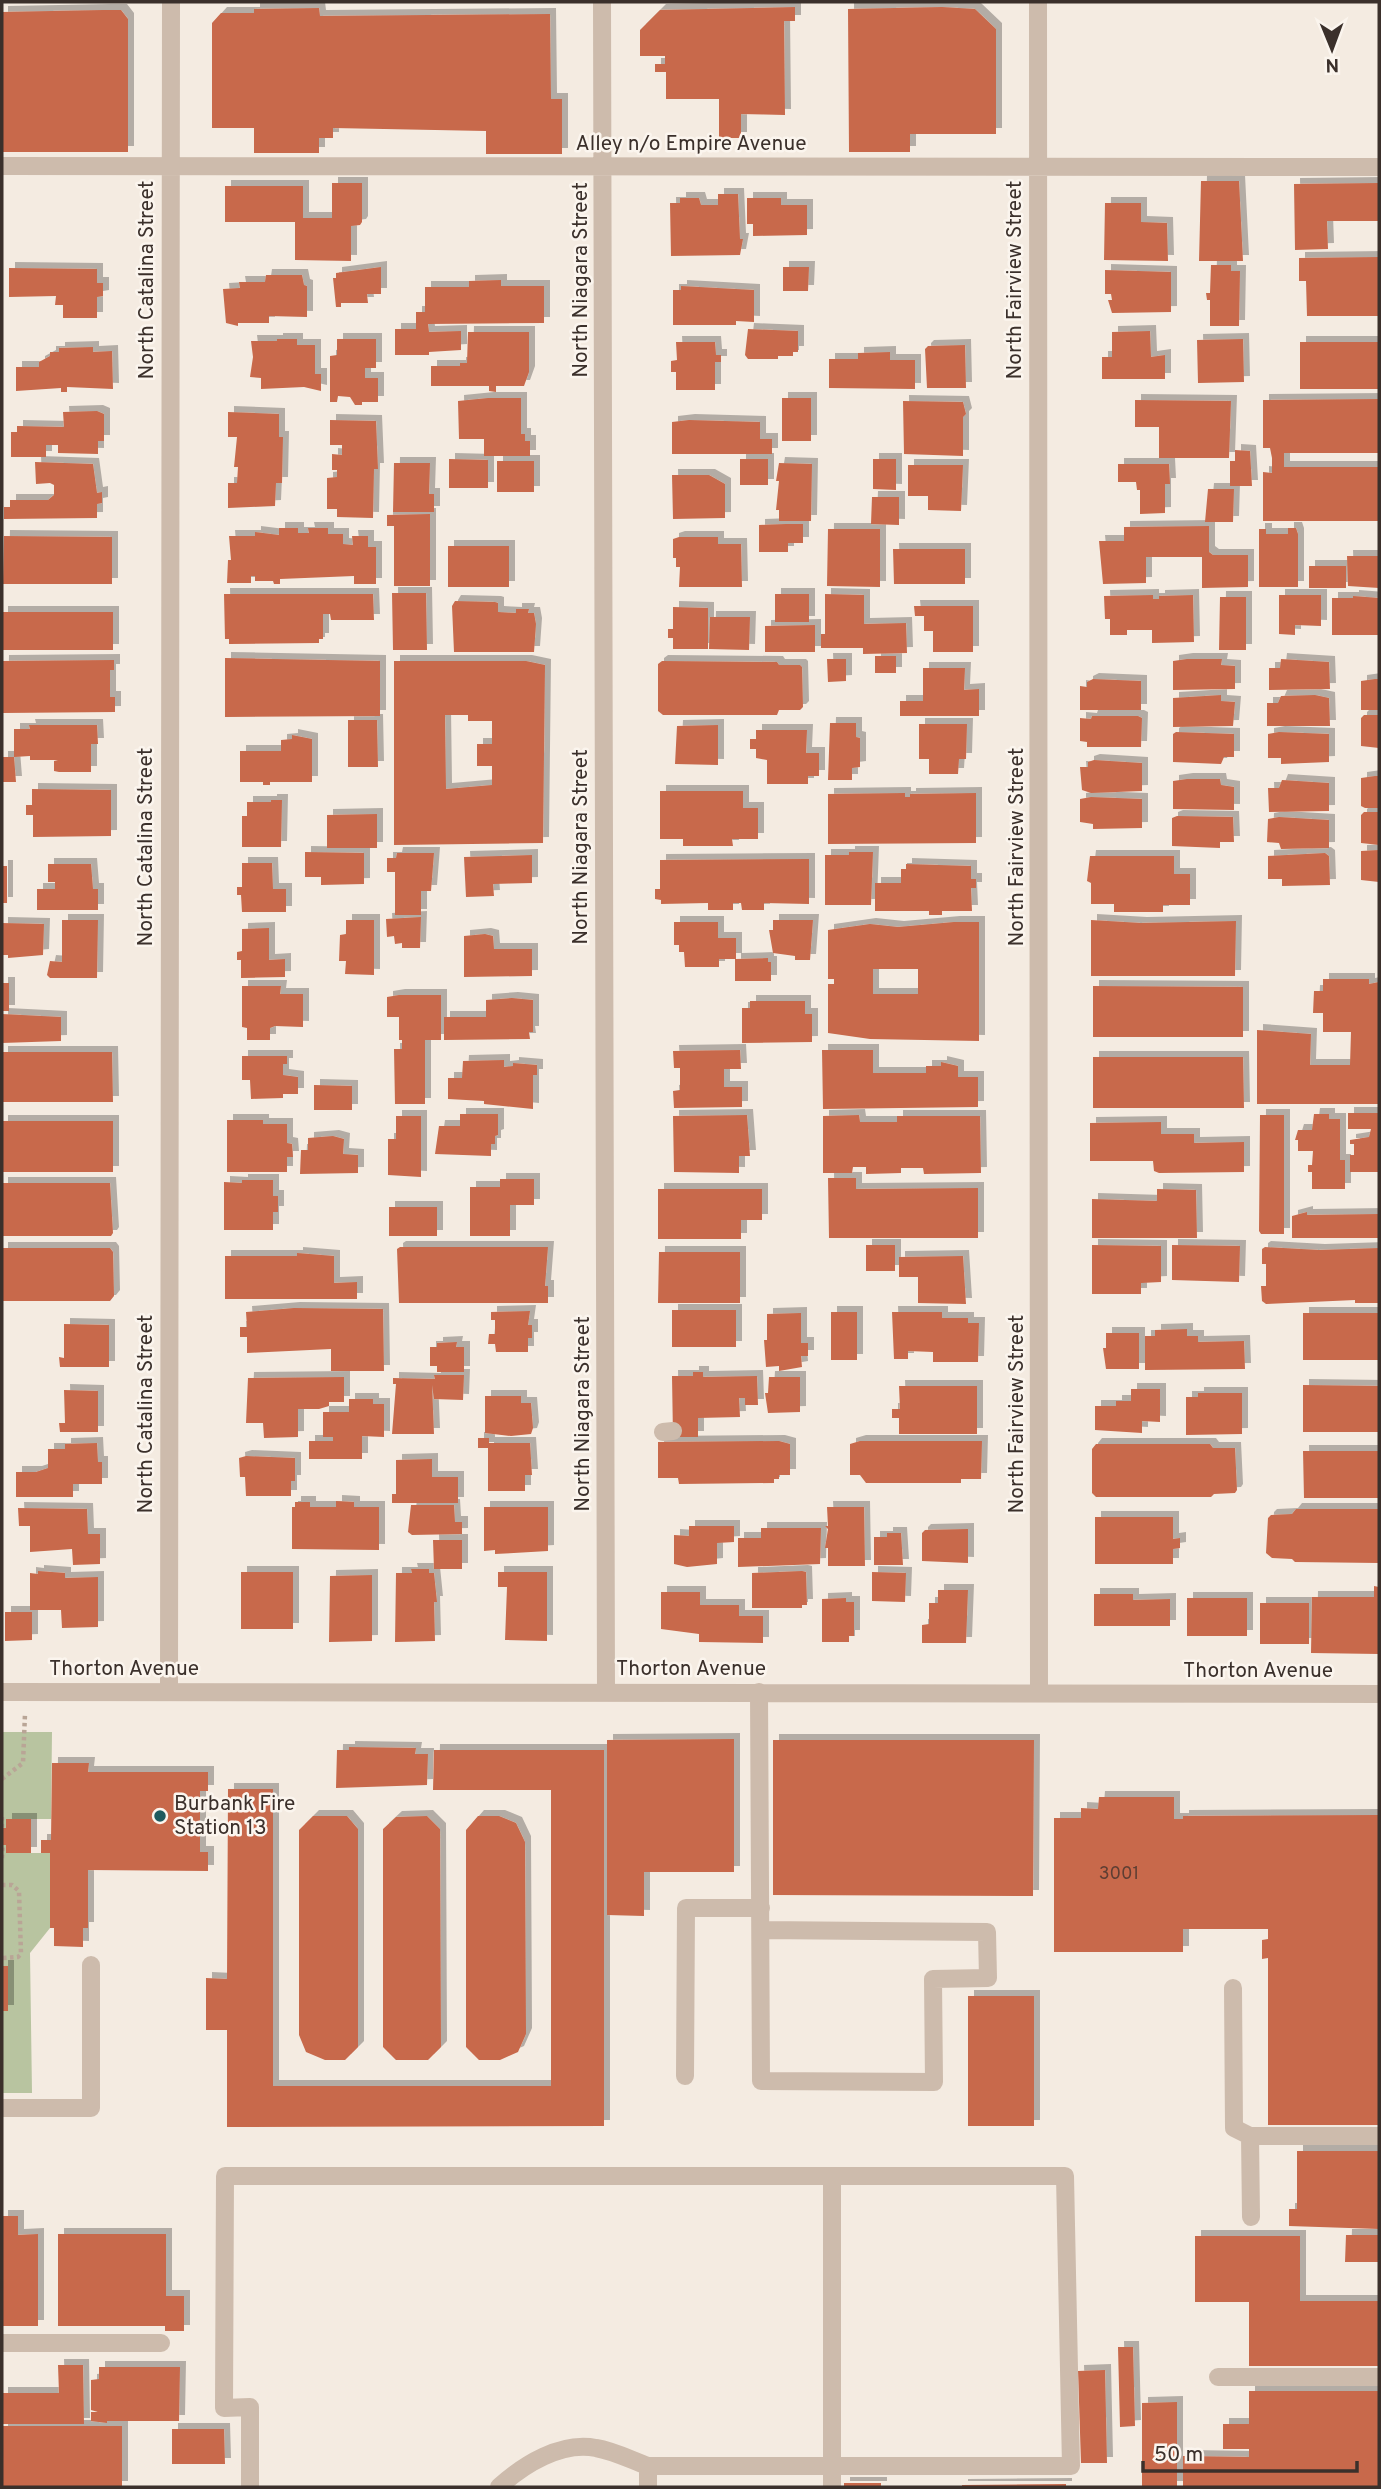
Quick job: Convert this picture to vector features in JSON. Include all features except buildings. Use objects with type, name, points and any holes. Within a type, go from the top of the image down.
[{"type":"street","name":"North Catalina Street","points":[[169,1692],[171,2]]},
{"type":"street","name":"North Niagara Street","points":[[602,2],[606,1692]]},
{"type":"street","name":"North Fairview Street","points":[[1038,2],[1041,667],[1039,1693]]},
{"type":"street","name":"Alley n/o Empire Avenue","points":[[2,166],[1379,167]]},
{"type":"street","name":"Thorton Avenue","points":[[2,1692],[1379,1694]]},
{"type":"street","points":[[759,1692],[761,2081],[934,2082],[933,1979],[988,1978],[987,1931],[761,1930]]},
{"type":"street","points":[[685,2076],[686,1908],[761,1908]]},
{"type":"street","points":[[2,2108],[91,2108],[90,1965]]},
{"type":"street","points":[[1233,1987],[1234,2129],[1250,2136],[1379,2136]]},
{"type":"street","points":[[1250,2136],[1251,2217]]},
{"type":"street","points":[[250,2487],[250,2407],[224,2408],[225,2176],[1065,2176],[1071,2466],[648,2466],[594,2447],[555,2452],[520,2468],[499,2487]]},
{"type":"street","points":[[832,2176],[832,2487]]},
{"type":"street","points":[[2,2343],[161,2343]]},
{"type":"street","points":[[1218,2376],[1379,2377]]},
{"type":"street","points":[[648,2466],[648,2487]]},
{"type":"path","points":[[2,1779],[23,1763],[25,1692]]},
{"type":"path","points":[[2,1817],[2,1828]]},
{"type":"path","points":[[2,1858],[3,1845]]},
{"type":"path","points":[[2,1885],[12,1885],[19,1891],[20,1954],[18,1957],[2,1958]]},
{"type":"green space","points":[[2,1732],[52,1732],[51,1819],[31,1819],[31,1853],[50,1853],[50,1928],[30,1953],[32,2093],[2,2093]]},
{"type":"place","name":"Burbank Fire Station 13","points":[[160,1816]]}]
